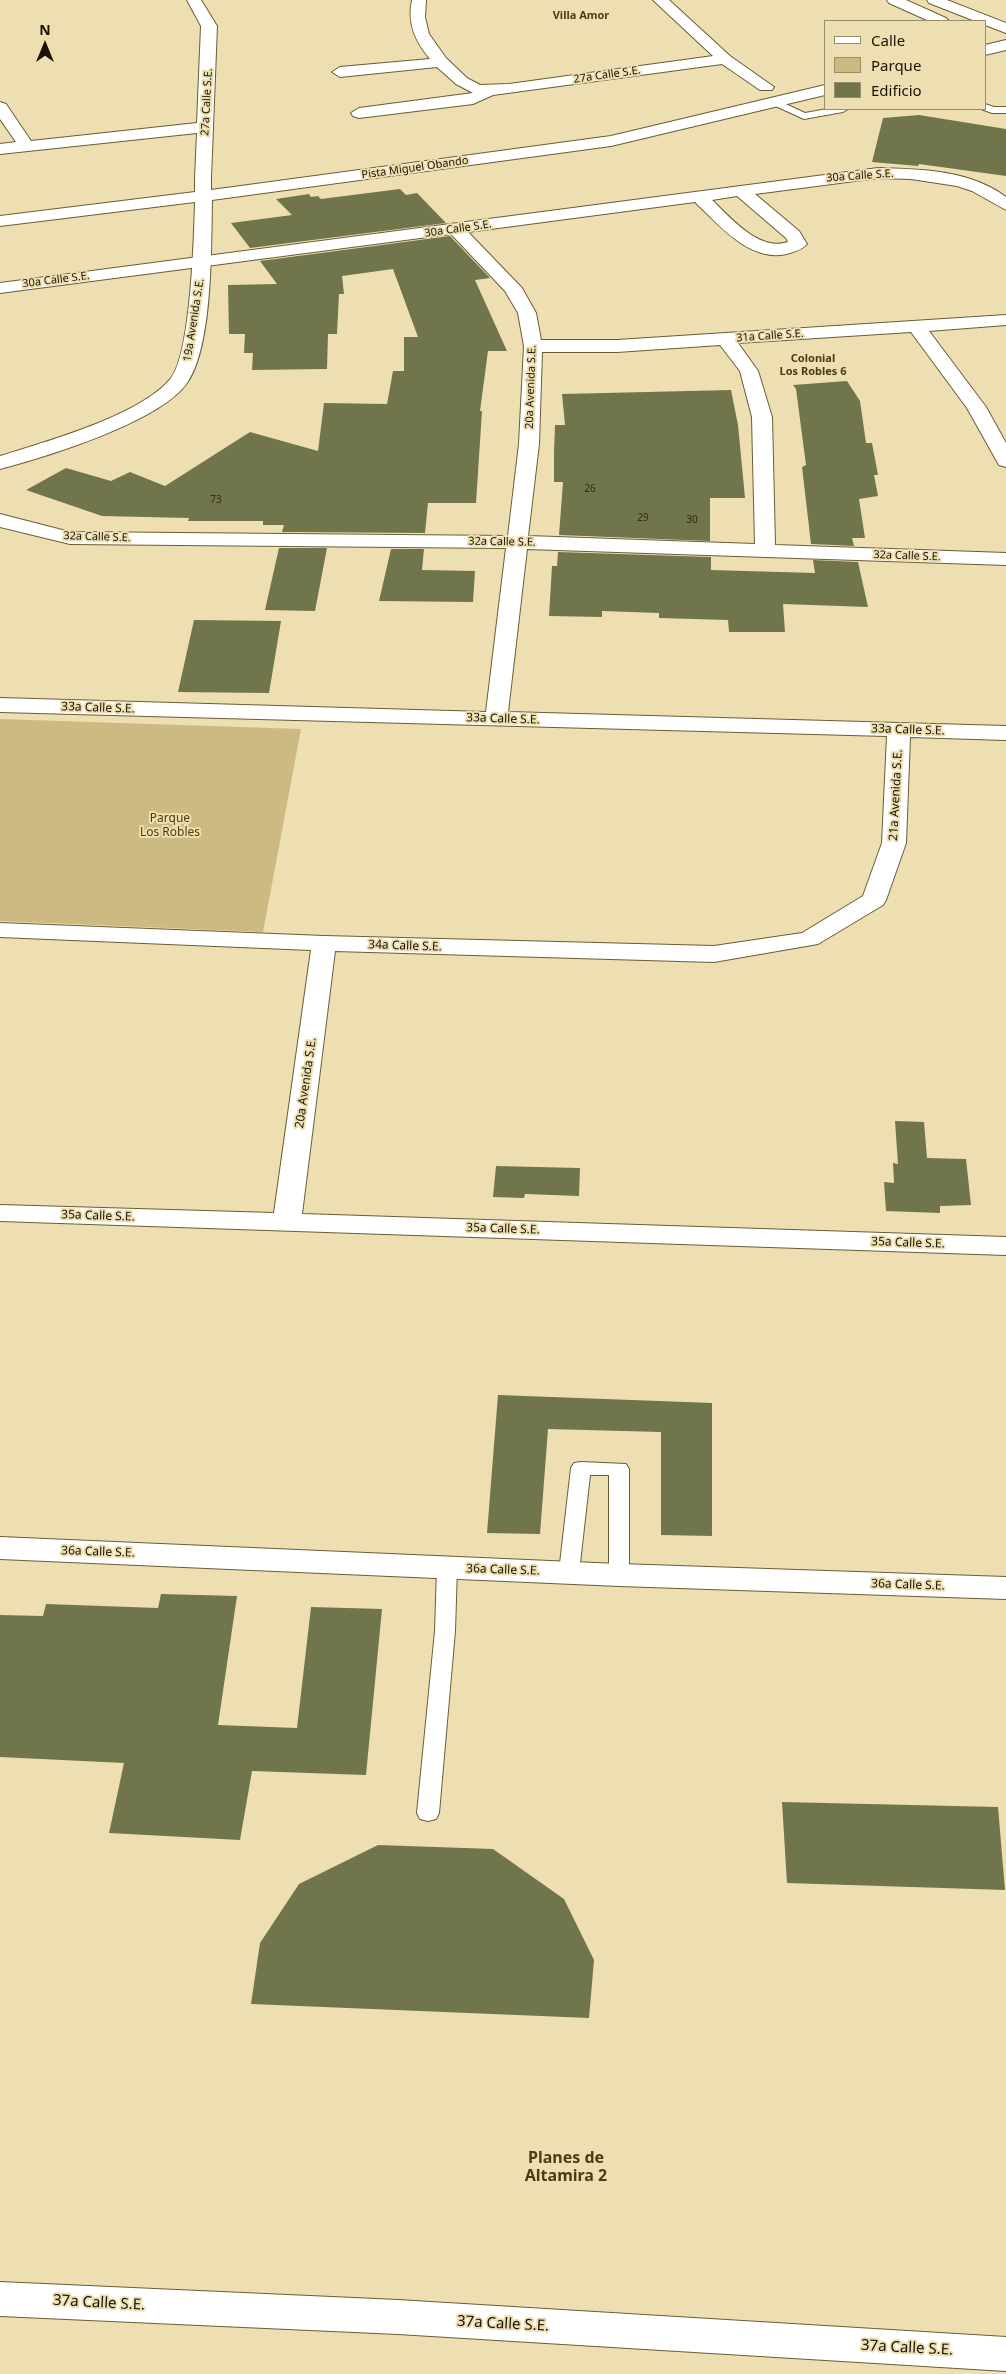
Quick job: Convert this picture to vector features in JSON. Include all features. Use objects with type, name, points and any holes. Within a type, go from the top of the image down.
[{"type":"street","name":"27a Calle S.E.","points":[[194,0],[209,26],[203,187]]},
{"type":"street","points":[[419,0],[416,12],[425,43],[442,62],[474,88],[489,91]]},
{"type":"street","points":[[660,0],[725,59],[766,87]]},
{"type":"street","points":[[934,1],[981,20]]},
{"type":"street","points":[[897,2],[918,20]]},
{"type":"street","points":[[897,2],[939,20]]},
{"type":"street","points":[[986,22],[1006,30]]},
{"type":"street","points":[[986,37],[1006,30]]},
{"type":"street","points":[[986,37],[1006,44]]},
{"type":"street","points":[[986,50],[1006,44]]},
{"type":"street","points":[[986,59],[1006,58]]},
{"type":"street","name":"27a Calle S.E.","points":[[360,113],[474,99],[489,91],[725,59]]},
{"type":"street","points":[[340,72],[442,62]]},
{"type":"street","points":[[748,92],[786,83]]},
{"type":"street","name":"Pista Miguel Obando","points":[[0,221],[203,187],[603,142],[824,90]]},
{"type":"street","points":[[0,107],[26,146]]},
{"type":"street","points":[[0,149],[206,127]]},
{"type":"street","name":"Pista Miguel Obando","points":[[430,150],[596,127]]},
{"type":"street","name":"30a Calle S.E.","points":[[0,288],[869,173],[916,174],[961,182],[996,197],[1006,205]]},
{"type":"street","name":"Pista Miguel Obando","points":[[184,181],[203,187],[223,176]]},
{"type":"street","name":"19a Avenida S.E.","points":[[0,463],[108,426],[139,412],[180,381],[188,363],[202,262],[203,187]]},
{"type":"street","points":[[698,196],[751,242],[775,249],[786,249],[798,244],[793,235],[740,190]]},
{"type":"street","points":[[0,205],[39,200]]},
{"type":"street","name":"20a Avenida S.E.","points":[[456,229],[513,288],[527,313],[533,346],[528,444],[496,718]]},
{"type":"street","name":"31a Calle S.E.","points":[[533,346],[617,346],[1006,320]]},
{"type":"street","points":[[916,326],[976,407],[1006,462]]},
{"type":"street","points":[[726,340],[750,371],[762,417],[766,551]]},
{"type":"street","name":"32a Calle S.E.","points":[[0,520],[70,538],[517,542],[1006,559]]},
{"type":"street","name":"33a Calle S.E.","points":[[0,705],[1006,733]]},
{"type":"street","name":"21a Avenida S.E.","points":[[808,939],[842,922],[874,900],[894,843],[899,730]]},
{"type":"street","name":"34a Calle S.E.","points":[[0,930],[324,943],[714,954],[808,939]]},
{"type":"street","name":"20a Avenida S.E.","points":[[287,1222],[324,943]]},
{"type":"street","name":"35a Calle S.E.","points":[[0,1213],[1006,1246]]},
{"type":"street","name":"36a Calle S.E.","points":[[0,1548],[619,1575],[1006,1588]]},
{"type":"street","name":"37a Calle S.E.","points":[[0,2298],[398,2317],[1006,2354]]},
{"type":"lane","points":[[775,102],[804,116],[837,110]]},
{"type":"lane","points":[[986,107],[992,110],[1006,110]]},
{"type":"lane","points":[[569,1572],[581,1468],[619,1469],[619,1575]]},
{"type":"lane","points":[[428,1813],[445,1631],[447,1568]]},
{"type":"green space","name":"Parque Los Robles","points":[[0,719],[301,729],[263,932],[0,921]]},
{"type":"building","points":[[919,115],[1006,129],[1006,176],[919,164],[918,166],[872,162],[883,118]]},
{"type":"building","points":[[400,189],[406,195],[417,193],[446,223],[250,248],[231,223],[292,215],[276,199],[309,194],[311,197],[318,196],[321,199]]},
{"type":"building","points":[[450,236],[490,278],[475,280],[507,351],[488,351],[480,411],[482,411],[476,503],[428,503],[425,533],[282,532],[284,525],[263,525],[263,521],[188,521],[189,518],[102,516],[26,490],[66,468],[111,481],[130,472],[165,486],[250,432],[318,451],[324,403],[387,404],[393,371],[404,371],[404,337],[418,337],[393,269],[342,276],[344,294],[339,294],[337,334],[328,334],[327,369],[252,370],[253,353],[244,353],[245,334],[229,334],[228,285],[277,284],[260,261]]},
{"type":"building","points":[[847,381],[860,401],[866,443],[872,443],[878,475],[874,475],[878,496],[859,499],[865,538],[852,538],[854,546],[811,544],[802,467],[806,465],[796,389],[793,385]]},
{"type":"building","points":[[731,390],[738,425],[745,498],[710,498],[710,541],[559,535],[563,482],[554,482],[554,453],[555,425],[565,425],[562,394]]},
{"type":"building","points":[[279,548],[327,548],[315,611],[265,610]]},
{"type":"building","points":[[391,549],[424,549],[422,570],[475,571],[473,602],[379,601]]},
{"type":"building","points":[[558,552],[711,557],[711,570],[815,573],[813,560],[858,562],[868,607],[783,604],[785,632],[729,632],[728,620],[659,618],[659,613],[602,611],[602,617],[549,616],[552,566],[557,566]]},
{"type":"building","points":[[194,620],[281,621],[269,693],[178,692]]},
{"type":"building","points":[[895,1121],[924,1122],[927,1158],[966,1159],[971,1205],[940,1206],[940,1213],[886,1211],[884,1182],[894,1183],[893,1163],[898,1164]]},
{"type":"building","points":[[496,1166],[580,1168],[579,1196],[525,1194],[524,1198],[493,1197]]},
{"type":"building","points":[[498,1395],[712,1403],[712,1536],[661,1535],[661,1432],[548,1429],[540,1534],[487,1533]]},
{"type":"building","points":[[161,1594],[237,1596],[218,1725],[297,1728],[311,1607],[382,1609],[366,1775],[252,1771],[240,1840],[109,1833],[124,1763],[0,1757],[0,1615],[43,1616],[46,1604],[158,1608]]},
{"type":"building","points":[[782,1802],[998,1807],[1005,1890],[787,1883]]},
{"type":"building","points":[[378,1845],[493,1849],[564,1899],[594,1960],[589,2018],[251,2004],[260,1943],[299,1884]]},
{"type":"district","name":"Villa Amor","points":[[581,16]]},
{"type":"district","name":"Colonial Los Robles 6","points":[[813,365]]},
{"type":"district","name":"Planes de Altamira 2","points":[[566,2167]]}]
